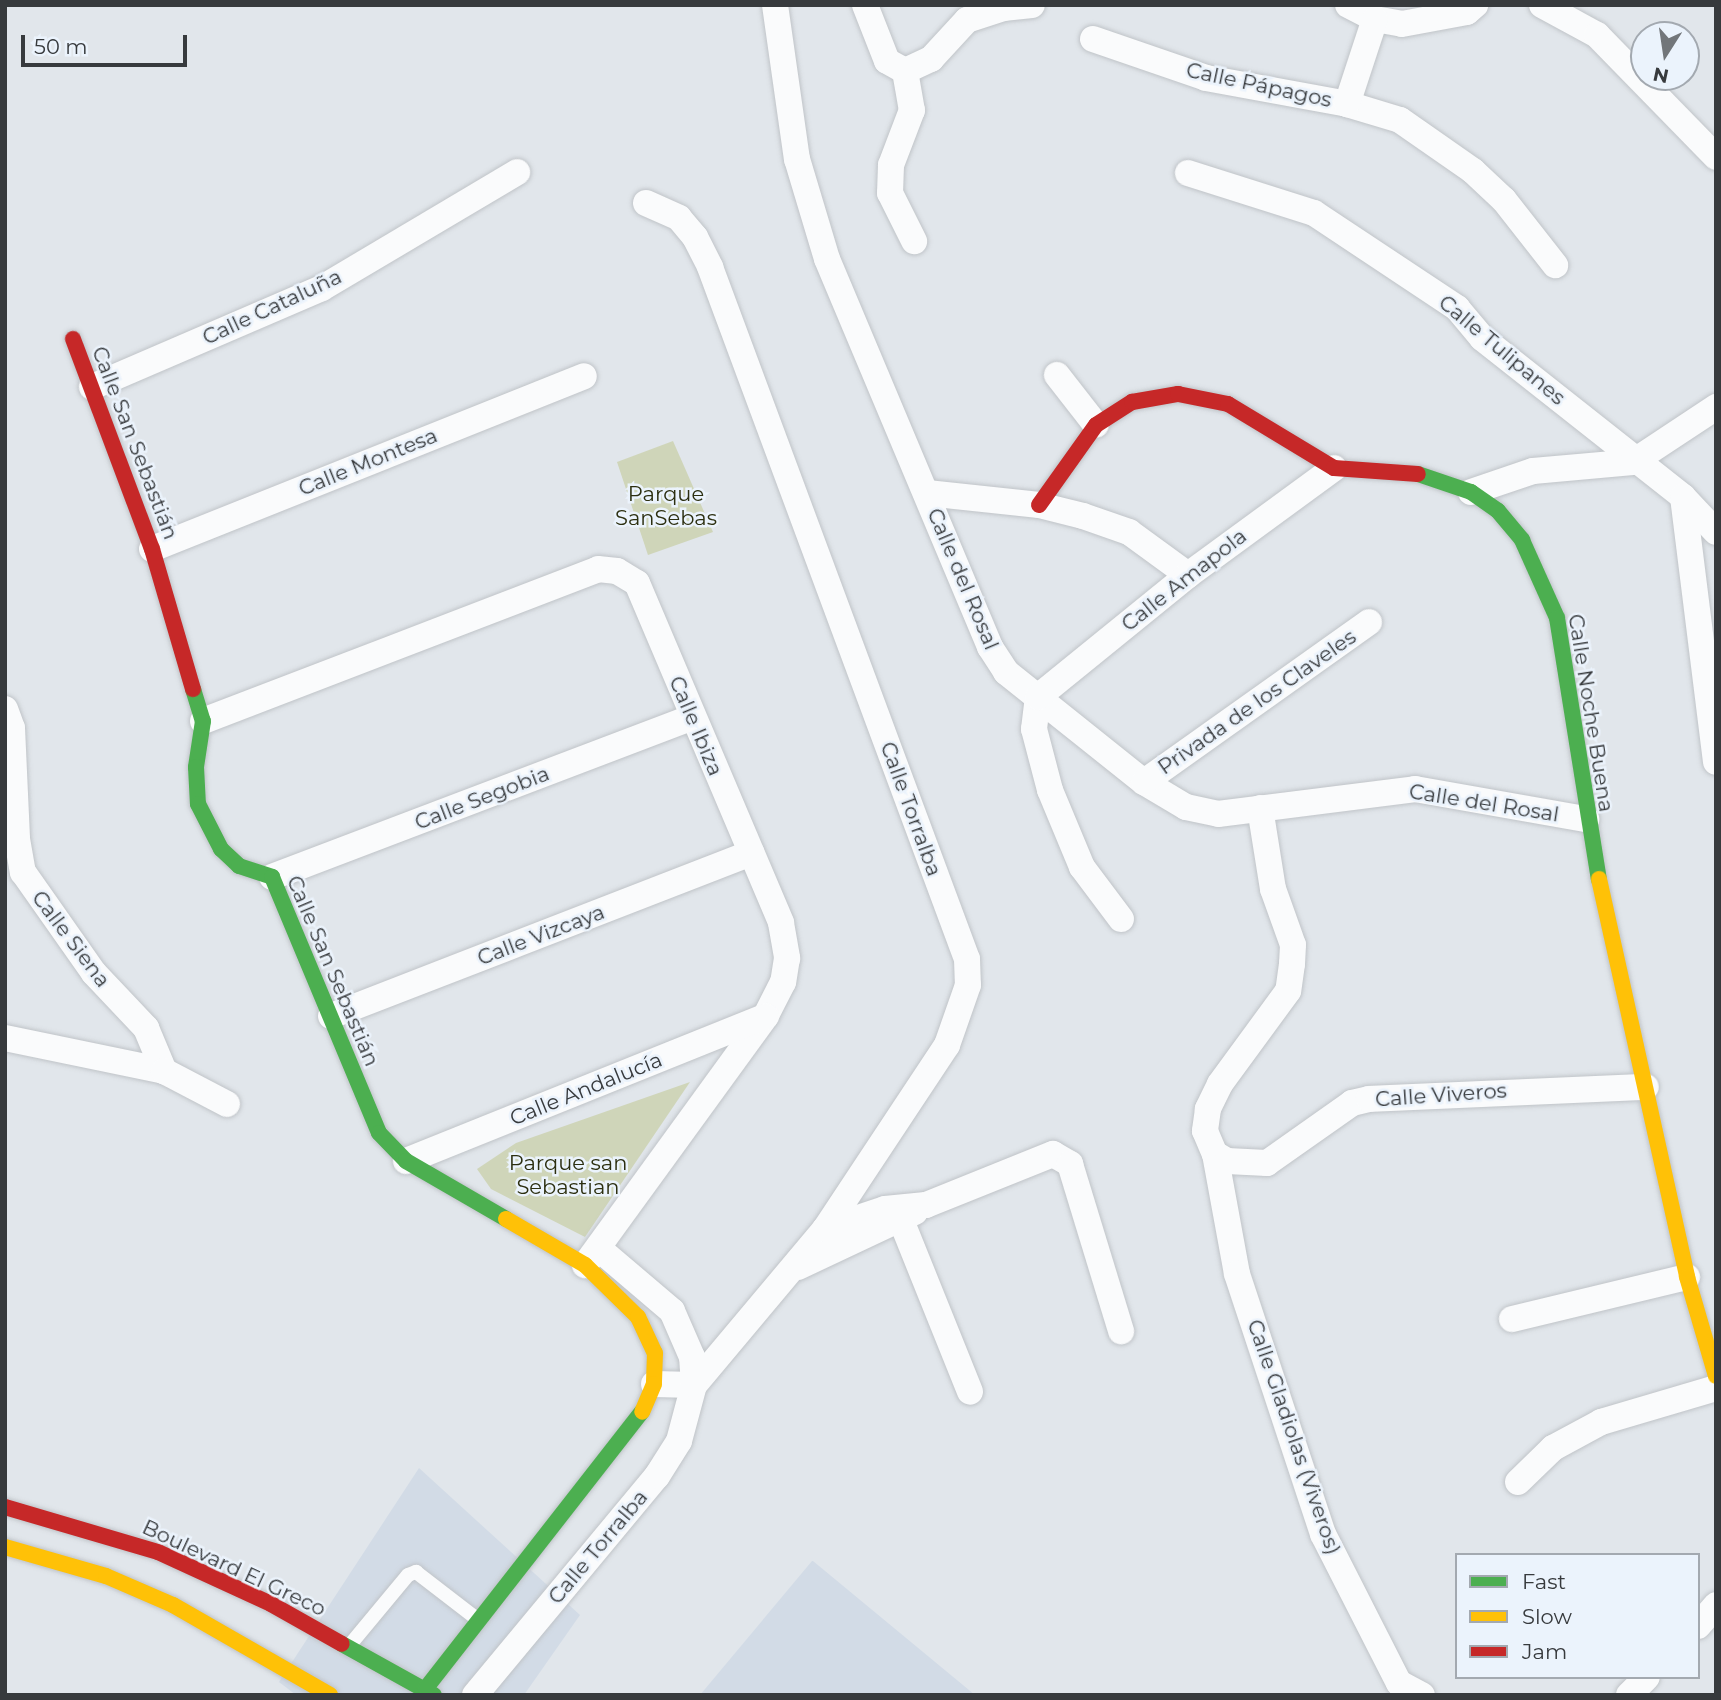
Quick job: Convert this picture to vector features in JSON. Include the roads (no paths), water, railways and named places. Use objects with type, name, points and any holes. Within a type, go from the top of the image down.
[{"type":"street","name":"Calle del Rosal","points":[[775,5],[797,159],[827,259],[990,647],[1006,672],[1144,782],[1186,807],[1218,814],[1415,789],[1586,819]]},
{"type":"street","points":[[865,5],[887,61],[905,71]]},
{"type":"street","points":[[905,71],[931,60],[967,20],[1003,8],[1032,5]]},
{"type":"street","points":[[1348,5],[1375,19],[1402,24],[1469,7]]},
{"type":"street","points":[[1542,5],[1597,35],[1716,157]]},
{"type":"street","name":"Calle Pápagos","points":[[1347,104],[1375,19]]},
{"type":"street","name":"Calle Pápagos","points":[[1093,38],[1206,78],[1347,104],[1400,120],[1472,172],[1528,227],[1555,265]]},
{"type":"street","points":[[905,71],[912,110],[891,165],[890,193],[914,242]]},
{"type":"street","name":"Calle Cataluña","points":[[92,387],[322,288],[517,172]]},
{"type":"street","name":"Calle Tulipanes","points":[[1188,173],[1314,214],[1457,308],[1482,338],[1633,462],[1683,497],[1716,532]]},
{"type":"street","name":"Calle Torralba","points":[[646,203],[679,218],[695,237],[710,267],[967,959],[968,985],[947,1045],[825,1229],[694,1385]]},
{"type":"street","name":"Calle San Sebastián","points":[[73,339],[152,549],[202,721],[196,766],[198,804],[208,828],[239,866],[272,877],[379,1133],[406,1161],[591,1257]]},
{"type":"street","points":[[1057,375],[1096,425]]},
{"type":"street","name":"Calle Montesa","points":[[152,549],[584,376]]},
{"type":"street","name":"Calle Noche Buena","points":[[1039,505],[1096,425],[1132,402],[1178,394],[1228,404],[1334,468],[1404,470],[1471,492],[1498,511],[1522,540],[1557,618],[1586,819],[1687,1277],[1716,1376]]},
{"type":"street","points":[[1471,492],[1533,471],[1633,462],[1716,407]]},
{"type":"street","name":"Calle Amapola","points":[[1038,697],[1188,575],[1334,468]]},
{"type":"street","points":[[927,492],[1039,505],[1129,533],[1188,575]]},
{"type":"street","points":[[1683,497],[1716,762]]},
{"type":"street","name":"Calle Ibiza","points":[[202,721],[607,569],[637,583],[691,718],[781,923],[787,958],[783,982],[766,1016],[591,1257]]},
{"type":"street","name":"Privada de los Claveles","points":[[1144,782],[1369,622]]},
{"type":"street","points":[[1038,697],[1034,729],[1050,790],[1082,867],[1121,919]]},
{"type":"street","name":"Calle Siena","points":[[5,709],[12,728],[13,867],[94,973],[146,1028],[164,1071]]},
{"type":"street","name":"Calle Segobia","points":[[272,877],[691,718]]},
{"type":"street","name":"Calle Gladiolas (Viveros)","points":[[1260,808],[1273,889],[1293,944],[1292,964],[1287,991],[1220,1084],[1208,1110],[1205,1131],[1215,1154],[1237,1274],[1324,1534],[1399,1683],[1422,1695]]},
{"type":"street","name":"Calle Vizcaya","points":[[331,1016],[751,853]]},
{"type":"street","name":"Calle Andalucía","points":[[406,1161],[766,1016]]},
{"type":"street","points":[[5,1038],[164,1071],[227,1104]]},
{"type":"street","name":"Calle Viveros","points":[[1215,1154],[1227,1161],[1267,1163],[1352,1104],[1369,1099],[1646,1087]]},
{"type":"street","points":[[793,1269],[901,1220],[926,1205],[1049,1154],[1060,1156],[1070,1164],[1121,1331]]},
{"type":"street","points":[[825,1229],[885,1209],[926,1205]]},
{"type":"street","points":[[901,1220],[971,1392]]},
{"type":"street","points":[[430,1691],[477,1619],[646,1406],[654,1384],[654,1353],[638,1317],[591,1257]]},
{"type":"street","name":"Calle Torralba","points":[[475,1695],[657,1476],[680,1441],[694,1385],[692,1357],[672,1311],[591,1257]]},
{"type":"street","points":[[1512,1319],[1687,1277]]},
{"type":"street","points":[[654,1384],[694,1385]]},
{"type":"street","points":[[1518,1482],[1553,1448],[1601,1422],[1716,1388]]},
{"type":"street","name":"Boulevard El Greco","points":[[5,1507],[158,1552],[349,1646],[430,1691]]},
{"type":"street","points":[[5,1547],[106,1576],[173,1605],[330,1695]]},
{"type":"street","points":[[1700,1624],[1716,1605]]},
{"type":"street","points":[[349,1646],[396,1695]]},
{"type":"street","points":[[1629,1695],[1645,1679]]},
{"type":"lane","points":[[349,1646],[412,1573],[421,1573],[477,1619]]},
{"type":"park label","name":"Parque SanSebas","points":[[666,506]]},
{"type":"park label","name":"Parque san Sebastian","points":[[568,1175]]}]
